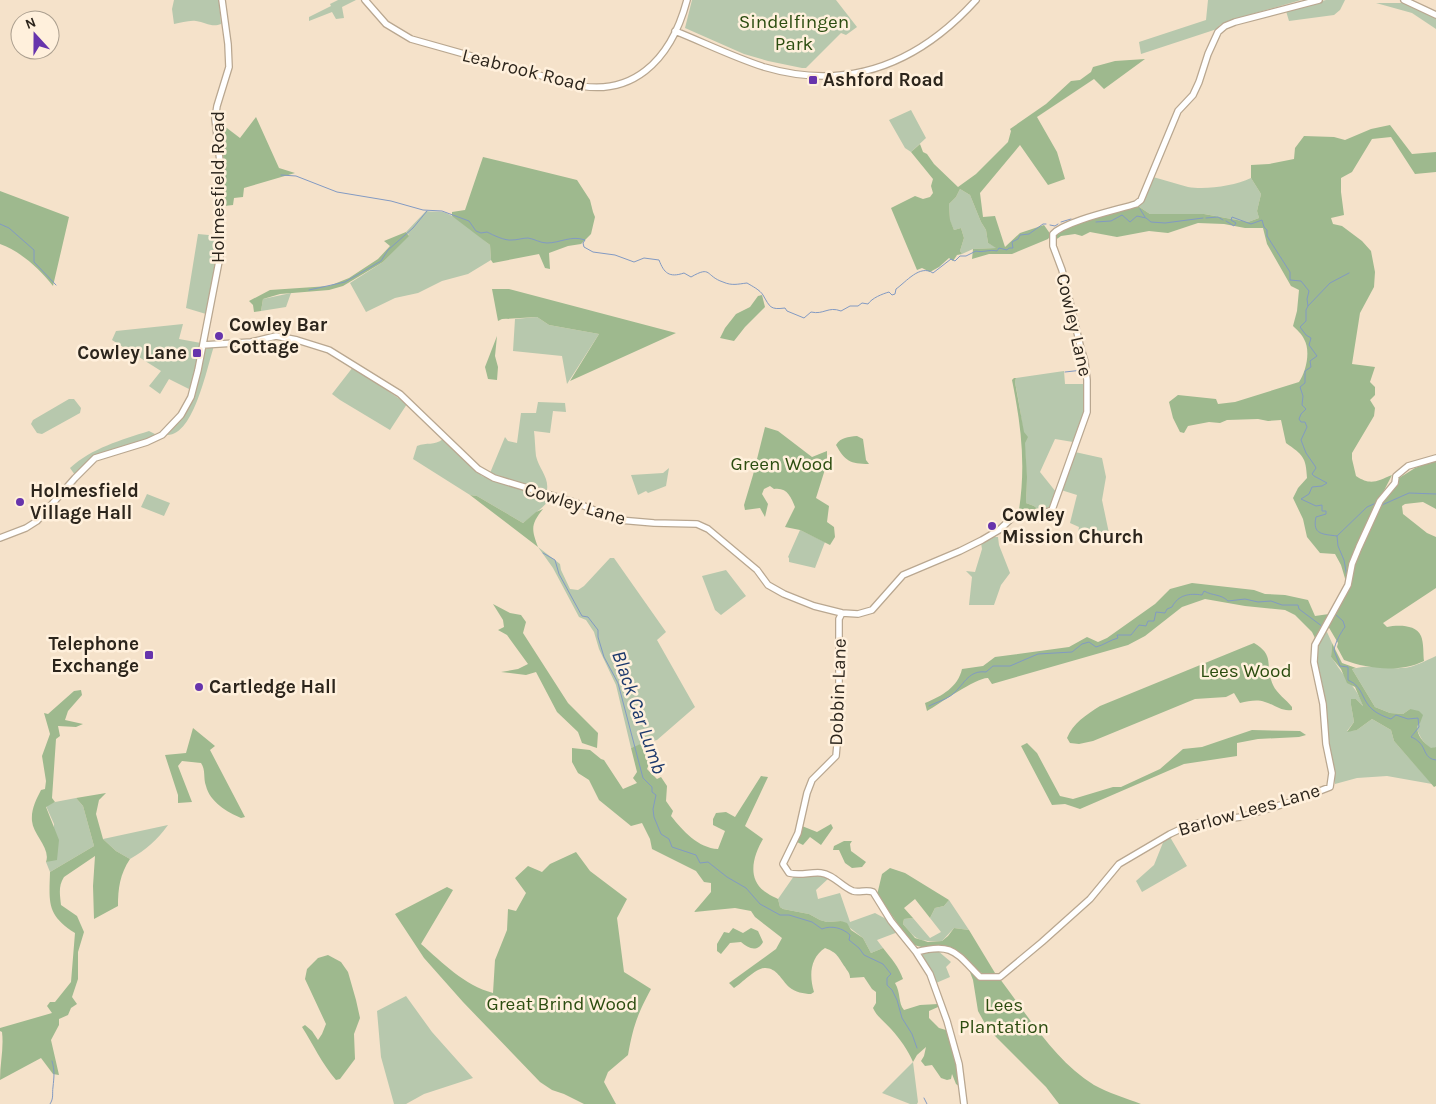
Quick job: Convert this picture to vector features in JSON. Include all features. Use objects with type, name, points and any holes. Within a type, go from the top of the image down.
[{"type":"street","name":"Holmesfield Road","points":[[0,538],[26,528],[37,520],[95,458],[155,439],[173,426],[191,397],[221,251],[220,162],[215,119],[229,67],[222,0]]},
{"type":"street","name":"Leabrook Road","points":[[366,0],[386,24],[411,39],[583,87],[606,87],[624,83],[653,65],[662,56],[670,43],[687,0]]},
{"type":"street","points":[[675,31],[734,56],[766,67],[804,74],[845,76],[877,69],[914,51],[950,25],[976,0]]},
{"type":"street","name":"Cowley Lane","points":[[841,616],[867,612],[877,604],[903,575],[982,540],[999,530],[1013,517],[1022,514],[1044,513],[1054,507],[1087,412],[1087,375],[1086,362],[1080,345],[1062,270],[1052,242],[1053,234],[1066,225],[1136,204],[1141,200],[1178,111],[1196,89],[1218,32],[1225,26],[1235,22],[1318,0]]},
{"type":"street","points":[[1404,0],[1436,15]]},
{"type":"street","name":"Cowley Lane","points":[[203,345],[251,342],[276,336],[329,350],[400,394],[486,475],[574,502],[618,520],[697,524],[708,530],[757,570],[771,587],[804,602],[833,610]]},
{"type":"street","name":"Barlow Lees Lane","points":[[916,952],[946,948],[954,950],[980,976],[1000,977],[1090,899],[1120,864],[1170,834],[1187,826],[1202,822],[1241,817],[1294,801],[1330,786],[1332,773],[1325,736],[1323,704],[1314,662],[1315,645],[1348,585],[1352,564],[1379,503],[1395,483],[1396,476],[1408,466],[1436,458]]},
{"type":"street","name":"Dobbin Lane","points":[[833,610],[841,616],[839,722],[836,756],[812,780],[807,793],[798,833],[783,860],[783,864],[789,873],[815,872],[825,874],[854,891],[869,890],[873,892],[930,974],[947,1021],[959,1064],[964,1104]]},
{"type":"green space","points":[[174,0],[219,0],[221,24],[212,25],[188,21],[174,24],[172,9]]},
{"type":"green space","points":[[338,0],[356,0],[342,7],[344,18],[336,19],[332,12],[309,21],[309,17],[331,6],[330,4]]},
{"type":"green space","name":"Sindelfingen Park","points":[[692,0],[836,0],[857,27],[846,35],[841,33],[806,68],[802,68],[744,54],[685,28]]},
{"type":"green space","points":[[1208,0],[1301,0],[1228,21],[1217,29],[1141,54],[1139,42],[1206,20]]},
{"type":"green space","points":[[1326,0],[1345,0],[1340,10],[1334,15],[1289,21],[1286,11]]},
{"type":"green space","points":[[1376,3],[1404,3],[1436,19],[1436,29],[1412,13]]},
{"type":"green space","points":[[1145,59],[1104,89],[1094,79],[1037,117],[1057,152],[1065,179],[1048,185],[1020,145],[980,193],[983,217],[995,216],[1005,247],[1020,233],[1044,225],[1051,235],[1048,239],[1012,254],[989,254],[972,259],[973,249],[996,248],[988,243],[986,230],[970,195],[960,189],[956,197],[949,204],[950,220],[954,230],[961,228],[964,238],[960,251],[962,254],[957,255],[953,261],[949,258],[930,272],[922,268],[917,270],[891,208],[915,196],[923,199],[930,197],[933,193],[931,186],[933,179],[911,152],[920,144],[923,152],[958,187],[976,174],[1008,142],[1010,129],[1046,104],[1071,81],[1080,80],[1091,72],[1093,67],[1115,61]]},
{"type":"green space","points":[[911,110],[926,138],[911,152],[905,148],[889,120]]},
{"type":"green space","points":[[256,117],[279,168],[295,173],[244,188],[243,197],[234,198],[233,205],[224,206],[223,149],[219,122],[240,138]]},
{"type":"green space","points":[[1390,125],[1412,154],[1436,152],[1436,172],[1415,174],[1391,137],[1372,139],[1352,172],[1341,178],[1344,215],[1331,218],[1333,224],[1342,226],[1362,241],[1371,251],[1375,272],[1374,287],[1360,313],[1352,364],[1375,367],[1370,382],[1375,387],[1375,395],[1370,400],[1375,408],[1374,416],[1352,453],[1356,476],[1370,482],[1392,475],[1368,522],[1347,585],[1341,565],[1335,554],[1320,553],[1307,537],[1303,519],[1293,498],[1298,488],[1307,478],[1306,465],[1300,454],[1286,443],[1281,420],[1268,421],[1258,419],[1227,420],[1220,423],[1209,422],[1188,426],[1184,433],[1180,432],[1173,418],[1169,402],[1178,395],[1216,399],[1218,404],[1235,402],[1299,382],[1302,378],[1306,367],[1307,349],[1303,337],[1293,326],[1299,290],[1291,286],[1267,244],[1263,228],[1198,223],[1168,233],[1149,231],[1117,237],[1090,232],[1082,236],[1075,234],[1061,236],[1054,241],[1056,236],[1069,225],[1138,206],[1150,214],[1204,214],[1248,222],[1259,218],[1257,211],[1261,194],[1251,178],[1251,165],[1294,159],[1295,148],[1304,136],[1334,137],[1345,140],[1371,129]]},
{"type":"green space","points":[[483,157],[577,180],[590,200],[595,217],[591,234],[581,244],[568,246],[549,253],[550,269],[545,268],[539,254],[493,263],[490,245],[452,216],[452,212],[465,210]]},
{"type":"green space","points":[[1153,177],[1188,187],[1203,188],[1228,185],[1251,178],[1261,194],[1257,211],[1259,218],[1248,222],[1204,214],[1150,214],[1138,206]]},
{"type":"green space","points":[[960,189],[970,195],[986,230],[988,243],[997,248],[973,249],[962,254],[960,251],[964,238],[961,228],[954,230],[950,221],[949,204],[956,197]]},
{"type":"green space","points":[[0,191],[69,217],[53,286],[29,261],[15,251],[0,244]]},
{"type":"green space","points":[[426,211],[448,214],[467,226],[490,245],[491,260],[468,274],[442,281],[418,293],[395,298],[366,312],[350,283],[383,262],[409,235],[406,232]]},
{"type":"green space","points":[[406,232],[409,236],[383,262],[343,286],[329,290],[280,294],[263,299],[261,311],[254,312],[253,305],[249,301],[270,290],[329,286],[349,278],[378,259],[390,246],[384,241]]},
{"type":"green space","points":[[198,234],[219,236],[206,314],[186,308]]},
{"type":"green space","points":[[492,289],[509,289],[676,333],[570,381],[599,334],[549,325],[537,317],[502,319],[498,321]]},
{"type":"green space","points":[[291,293],[286,307],[261,311],[263,299]]},
{"type":"green space","points":[[762,295],[765,307],[734,341],[720,338],[736,314],[750,307],[758,296]]},
{"type":"green space","points":[[537,317],[549,325],[599,334],[567,384],[562,356],[513,351],[515,319]]},
{"type":"green space","points":[[183,324],[179,339],[201,343],[191,385],[189,389],[169,379],[160,394],[149,386],[161,371],[112,340],[116,331]]},
{"type":"green space","points":[[497,336],[495,356],[498,367],[497,380],[488,379],[485,367]]},
{"type":"green space","points":[[214,346],[192,413],[185,424],[176,432],[167,435],[180,421],[186,411],[205,349]]},
{"type":"green space","points":[[353,367],[407,404],[390,430],[332,394]]},
{"type":"green space","points":[[1064,371],[1065,384],[1086,384],[1085,412],[1073,442],[1055,439],[1040,472],[1056,492],[1050,507],[1039,510],[1026,503],[1024,442],[1015,382],[1016,378]]},
{"type":"green space","points":[[1016,378],[1015,382],[1024,432],[1028,437],[1025,443],[1026,503],[1039,510],[1019,510],[1022,461],[1020,429],[1012,380]]},
{"type":"green space","points":[[69,399],[74,399],[81,408],[80,413],[42,434],[37,433],[31,424],[33,420]]},
{"type":"green space","points":[[538,402],[565,403],[566,412],[553,411],[550,433],[534,431],[537,461],[547,481],[547,490],[545,492],[490,473],[505,437],[508,441],[517,443],[521,413],[536,413]]},
{"type":"green space","name":"Green Wood","points":[[765,427],[778,431],[812,457],[827,451],[827,463],[816,498],[829,506],[827,522],[834,527],[835,537],[830,545],[800,530],[785,527],[795,507],[790,496],[785,491],[774,489],[770,486],[764,489],[762,494],[768,504],[765,517],[760,508],[745,510],[744,505]]},
{"type":"green space","points":[[149,431],[156,436],[98,454],[92,457],[75,475],[70,468],[97,450]]},
{"type":"green space","points":[[857,436],[863,439],[866,460],[869,464],[853,462],[845,458],[836,445],[842,439]]},
{"type":"green space","points":[[443,439],[482,476],[551,498],[523,523],[477,496],[470,495],[413,459],[417,446]]},
{"type":"green space","points":[[1075,452],[1102,458],[1106,477],[1102,500],[1110,538],[1078,533],[1079,527],[1070,523],[1077,495],[1061,490]]},
{"type":"green space","points":[[1436,460],[1436,509],[1423,502],[1402,506],[1403,514],[1427,533],[1436,537],[1436,588],[1383,623],[1387,627],[1411,627],[1419,632],[1423,642],[1424,661],[1405,667],[1384,668],[1363,666],[1344,660],[1337,647],[1338,643],[1328,626],[1351,586],[1353,566],[1381,503],[1396,480],[1415,468]]},
{"type":"green space","points":[[669,468],[666,486],[638,495],[631,475],[663,473]]},
{"type":"green space","points":[[147,494],[170,503],[164,516],[141,507]]},
{"type":"green space","points":[[470,495],[477,496],[523,523],[536,512],[543,509],[533,527],[538,547]]},
{"type":"green space","points":[[800,530],[825,542],[815,568],[789,562],[788,557]]},
{"type":"green space","points":[[992,537],[998,537],[999,545],[1010,573],[1001,585],[994,605],[969,605],[972,577],[966,571],[975,572],[982,549],[981,543]]},
{"type":"green space","points":[[538,547],[560,564],[570,589],[578,590],[584,586],[610,558],[614,558],[666,632],[657,640],[695,707],[657,740],[653,741],[654,739],[631,748],[616,685],[599,649],[594,632],[586,620],[579,617],[553,568]]},
{"type":"green space","points":[[726,570],[746,596],[721,615],[715,610],[702,576]]},
{"type":"green space","points":[[1192,583],[1254,590],[1265,594],[1285,595],[1308,600],[1315,616],[1329,614],[1315,638],[1312,632],[1295,615],[1285,610],[1205,599],[1182,607],[1145,636],[1128,645],[992,684],[988,678],[983,679],[967,686],[927,711],[925,703],[953,686],[962,669],[983,666],[995,657],[1069,647],[1087,637],[1098,642],[1107,638],[1155,604],[1170,589]]},
{"type":"green space","points":[[493,604],[510,613],[521,615],[526,622],[523,633],[568,703],[598,733],[597,748],[582,743],[578,732],[557,712],[536,672],[526,675],[501,672],[518,669],[528,664],[507,635],[498,630],[504,627],[503,620]]},
{"type":"green space","points":[[1327,632],[1332,643],[1331,657],[1356,690],[1363,706],[1356,699],[1351,705],[1354,722],[1347,731],[1357,730],[1372,719],[1391,730],[1394,741],[1432,784],[1387,776],[1357,778],[1335,784],[1315,662],[1317,645],[1323,633]]},
{"type":"green space","name":"Lees Wood","points":[[1254,643],[1265,652],[1273,685],[1292,707],[1292,710],[1282,709],[1259,701],[1240,703],[1234,693],[1226,697],[1195,699],[1093,741],[1079,744],[1070,743],[1067,738],[1076,724],[1100,706]]},
{"type":"green space","points":[[1332,643],[1342,663],[1356,668],[1352,669],[1375,707],[1390,713],[1403,714],[1410,709],[1419,711],[1423,715],[1417,730],[1425,743],[1431,748],[1436,747],[1436,786],[1434,787],[1394,741],[1391,730],[1372,719],[1357,730],[1347,732],[1354,722],[1351,699],[1356,699],[1363,706],[1355,687],[1347,683],[1341,669],[1331,657]]},
{"type":"green space","points":[[1436,656],[1436,747],[1431,749],[1420,735],[1410,709],[1403,714],[1390,713],[1375,707],[1352,669],[1365,667],[1407,667],[1420,664]]},
{"type":"green space","points":[[81,690],[82,695],[68,711],[65,720],[83,724],[76,727],[58,726],[60,736],[56,739],[52,798],[55,802],[46,807],[59,840],[57,860],[46,862],[46,852],[32,821],[33,809],[41,790],[45,789],[46,781],[42,756],[50,734],[44,713],[48,714],[74,691]]},
{"type":"green space","points":[[193,728],[215,746],[210,750],[245,817],[241,818],[230,813],[215,802],[208,792],[201,763],[182,761],[178,766],[192,802],[178,803],[178,795],[165,755],[186,753]]},
{"type":"green space","points":[[1252,730],[1300,731],[1306,735],[1258,739],[1237,743],[1237,756],[1184,764],[1080,809],[1065,804],[1052,805],[1021,746],[1027,743],[1037,753],[1060,796],[1073,799],[1113,787],[1121,787],[1160,769],[1183,749],[1202,747]]},
{"type":"green space","points":[[654,738],[649,749],[650,762],[647,769],[657,779],[661,777],[667,786],[666,801],[673,811],[671,816],[691,838],[704,846],[718,849],[725,831],[713,825],[716,813],[726,812],[735,817],[761,776],[768,777],[745,826],[763,839],[756,853],[753,867],[756,881],[760,888],[778,899],[780,907],[783,909],[809,914],[827,922],[841,921],[847,923],[851,930],[863,938],[871,953],[883,948],[903,979],[895,983],[904,1010],[920,1005],[938,1004],[938,1007],[929,1011],[929,1018],[939,1028],[946,1030],[957,1064],[960,1087],[956,1084],[952,1074],[951,1079],[947,1080],[941,1078],[932,1065],[925,1066],[921,1061],[926,1047],[917,1055],[913,1062],[901,1041],[873,1008],[876,1003],[876,992],[864,977],[850,978],[849,972],[839,958],[825,948],[816,957],[812,967],[814,992],[811,994],[791,989],[775,971],[768,968],[760,969],[734,988],[729,983],[776,949],[782,938],[755,917],[751,911],[735,908],[694,912],[711,892],[711,883],[704,882],[696,871],[652,849],[650,839],[642,823],[631,826],[599,800],[589,780],[578,773],[572,762],[572,748],[590,750],[604,760],[623,789],[637,783],[633,778],[637,772],[631,748]]},
{"type":"green space","points":[[106,793],[99,800],[96,814],[103,839],[116,851],[130,859],[120,881],[118,906],[94,919],[93,886],[95,856],[64,877],[61,884],[61,905],[77,916],[84,932],[78,952],[78,979],[72,997],[77,1004],[71,1008],[68,1015],[59,1019],[59,1025],[51,1040],[59,1075],[53,1074],[41,1058],[0,1080],[3,1044],[0,1028],[52,1013],[47,1006],[50,1002],[55,1002],[71,982],[75,933],[59,920],[52,908],[50,901],[50,872],[94,846],[83,806],[76,798]]},
{"type":"green space","points":[[76,798],[83,806],[94,846],[50,872],[46,862],[51,860],[54,824],[46,806],[55,802]]},
{"type":"green space","points":[[831,824],[833,828],[821,845],[810,837],[803,845],[795,841],[802,826],[817,832]]},
{"type":"green space","points":[[168,825],[151,844],[130,859],[116,851],[103,839]]},
{"type":"green space","points":[[1170,837],[1187,866],[1142,892],[1136,881],[1154,865],[1164,840]]},
{"type":"green space","points":[[844,841],[852,841],[850,844],[851,851],[866,862],[862,867],[852,868],[845,863],[839,850],[833,850],[834,846]]},
{"type":"green space","name":"Great Brind Wood","points":[[576,852],[590,871],[627,899],[617,918],[624,972],[651,989],[636,1021],[628,1055],[608,1072],[604,1082],[616,1104],[584,1104],[552,1090],[540,1082],[463,1002],[424,958],[395,914],[447,887],[453,890],[421,944],[463,979],[493,993],[495,960],[507,930],[508,909],[516,911],[526,893],[515,878],[528,866],[542,872],[550,864]]},
{"type":"green space","points":[[890,868],[905,873],[949,900],[944,906],[935,908],[930,918],[915,899],[904,908],[913,918],[904,919],[903,924],[915,938],[928,942],[942,941],[954,928],[969,930],[995,973],[989,974],[978,971],[955,950],[944,947],[922,947],[916,945],[905,936],[877,895],[882,874]]},
{"type":"green space","points":[[818,874],[829,878],[816,890],[818,899],[840,893],[850,922],[875,913],[888,920],[898,932],[877,940],[883,948],[871,953],[863,938],[841,921],[827,922],[809,914],[780,907],[778,899],[794,876]]},
{"type":"green space","points":[[949,900],[969,930],[954,928],[942,941],[923,941],[915,937],[903,924],[904,919],[913,918],[930,938],[941,932],[930,918],[935,908],[944,906]]},
{"type":"green space","points":[[733,928],[743,933],[751,928],[758,931],[763,942],[755,948],[749,948],[741,942],[730,943],[721,954],[717,951],[717,944],[724,932],[729,933]]},
{"type":"green space","points":[[938,951],[951,962],[946,967],[950,977],[936,983],[922,954]]},
{"type":"green space","points":[[328,955],[341,962],[348,972],[360,1018],[354,1034],[355,1059],[340,1079],[336,1080],[322,1061],[302,1027],[305,1025],[318,1040],[326,1024],[305,979],[307,969],[318,958]]},
{"type":"green space","name":"Lees Plantation","points":[[968,967],[979,980],[1000,979],[1043,1037],[1080,1075],[1099,1088],[1141,1104],[1059,1104],[1046,1087],[988,1029],[978,1011],[973,980]]},
{"type":"green space","points":[[406,996],[432,1032],[473,1078],[424,1094],[406,1104],[394,1104],[381,1057],[377,1011]]},
{"type":"green space","points":[[913,1062],[917,1104],[910,1104],[882,1093]]},
{"type":"waterway","points":[[281,175],[296,176],[337,192],[391,201],[423,210],[442,211],[469,221],[476,231],[481,233],[487,232],[506,240],[528,238],[547,243],[580,239],[585,240],[583,243],[584,247],[593,252],[615,255],[634,262],[644,258],[659,260],[665,271],[671,275],[684,273],[691,277],[706,272],[717,280],[726,283],[747,283],[760,291],[771,307],[785,308],[787,311],[804,318],[811,312],[815,313],[833,309],[841,311],[850,306],[858,306],[862,303],[868,304],[875,298],[889,292],[892,295],[895,294],[896,289],[918,272],[928,271],[933,273],[951,259],[955,261],[960,256],[966,256],[976,251],[997,251],[999,248],[1007,250],[1013,248],[1012,242],[1018,239],[1020,235],[1029,234],[1043,224],[1046,224]]},
{"type":"waterway","points":[[1140,209],[1145,217]]},
{"type":"waterway","points":[[309,290],[345,282],[381,261],[388,250],[413,228],[427,211]]},
{"type":"waterway","points":[[1096,222],[1111,221],[1122,215],[1130,222],[1137,216],[1146,218],[1151,222],[1165,223],[1203,218]]},
{"type":"waterway","points":[[1206,218],[1218,217],[1223,220]]},
{"type":"waterway","points":[[1226,221],[1234,226],[1236,223],[1231,220],[1232,217],[1251,224],[1262,220],[1267,230],[1267,236],[1290,272],[1290,280],[1301,281],[1309,291],[1306,321],[1300,327],[1311,338],[1309,345],[1317,356],[1310,361],[1311,367],[1305,371],[1305,383],[1300,387],[1303,396],[1302,405],[1306,409],[1299,419],[1301,422],[1305,422],[1307,427],[1301,440],[1306,453],[1316,468],[1312,474],[1327,483],[1322,486],[1312,487],[1309,494],[1301,499],[1316,506],[1322,505],[1322,511],[1326,511],[1326,514],[1316,517],[1316,527],[1320,532],[1337,536],[1347,577]]},
{"type":"waterway","points":[[1061,222],[1071,219]]},
{"type":"waterway","points":[[0,224],[9,228],[34,250],[34,262],[56,285]]},
{"type":"waterway","points":[[1050,225],[1055,226],[1058,224]]},
{"type":"waterway","points":[[1308,306],[1330,283],[1349,273]]},
{"type":"waterway","points":[[1065,372],[1083,370]]},
{"type":"waterway","points":[[1382,505],[1409,493],[1436,494]]},
{"type":"waterway","points":[[1337,536],[1367,507],[1376,503]]},
{"type":"waterway","name":"Black Car Lumb","points":[[543,553],[555,560],[559,574],[582,616],[588,617],[598,630],[598,637],[604,657],[618,683],[643,778],[652,787],[652,792],[656,795],[653,809],[654,817],[661,834],[669,839],[672,847],[696,855],[700,863],[708,862],[727,877],[746,888],[760,904],[780,915],[789,915],[812,922],[822,929],[833,927],[850,935],[849,940],[864,955],[883,964],[891,974],[887,978],[887,985],[897,1000],[902,1018],[912,1034],[917,1048]]},
{"type":"waterway","points":[[929,706],[952,695],[975,673],[986,672],[993,666],[1010,666],[1038,654],[1072,652],[1082,644],[1089,642],[1096,647],[1118,638],[1117,635],[1131,635],[1139,625],[1146,626],[1148,621],[1154,621],[1156,612],[1165,613],[1181,597],[1193,594],[1202,595],[1204,591],[1223,597],[1228,601],[1245,599],[1258,602],[1271,601],[1282,605],[1298,605],[1299,609],[1323,627]]},
{"type":"waterway","points":[[786,598],[801,604]]},
{"type":"waterway","points":[[1335,614],[1343,621],[1345,627],[1338,638],[1334,650],[1340,666],[1348,667],[1348,680],[1357,686],[1369,706],[1379,714],[1391,719],[1396,715],[1408,719],[1418,718],[1419,727],[1411,737],[1421,744],[1429,758],[1436,760]]},
{"type":"waterway","points":[[50,1104],[54,1077],[52,1061]]},
{"type":"waterway","points":[[924,1098],[927,1104]]},
{"type":"place","name":"Ashford Road","points":[[813,80]]},
{"type":"place","name":"Cowley Bar Cottage","points":[[219,336]]},
{"type":"place","name":"Cowley Lane","points":[[197,353]]},
{"type":"place","name":"Holmesfield Village Hall","points":[[20,502]]},
{"type":"place","name":"Cowley Mission Church","points":[[992,526]]},
{"type":"place","name":"Telephone Exchange","points":[[149,655]]},
{"type":"place","name":"Cartledge Hall","points":[[199,687]]}]
